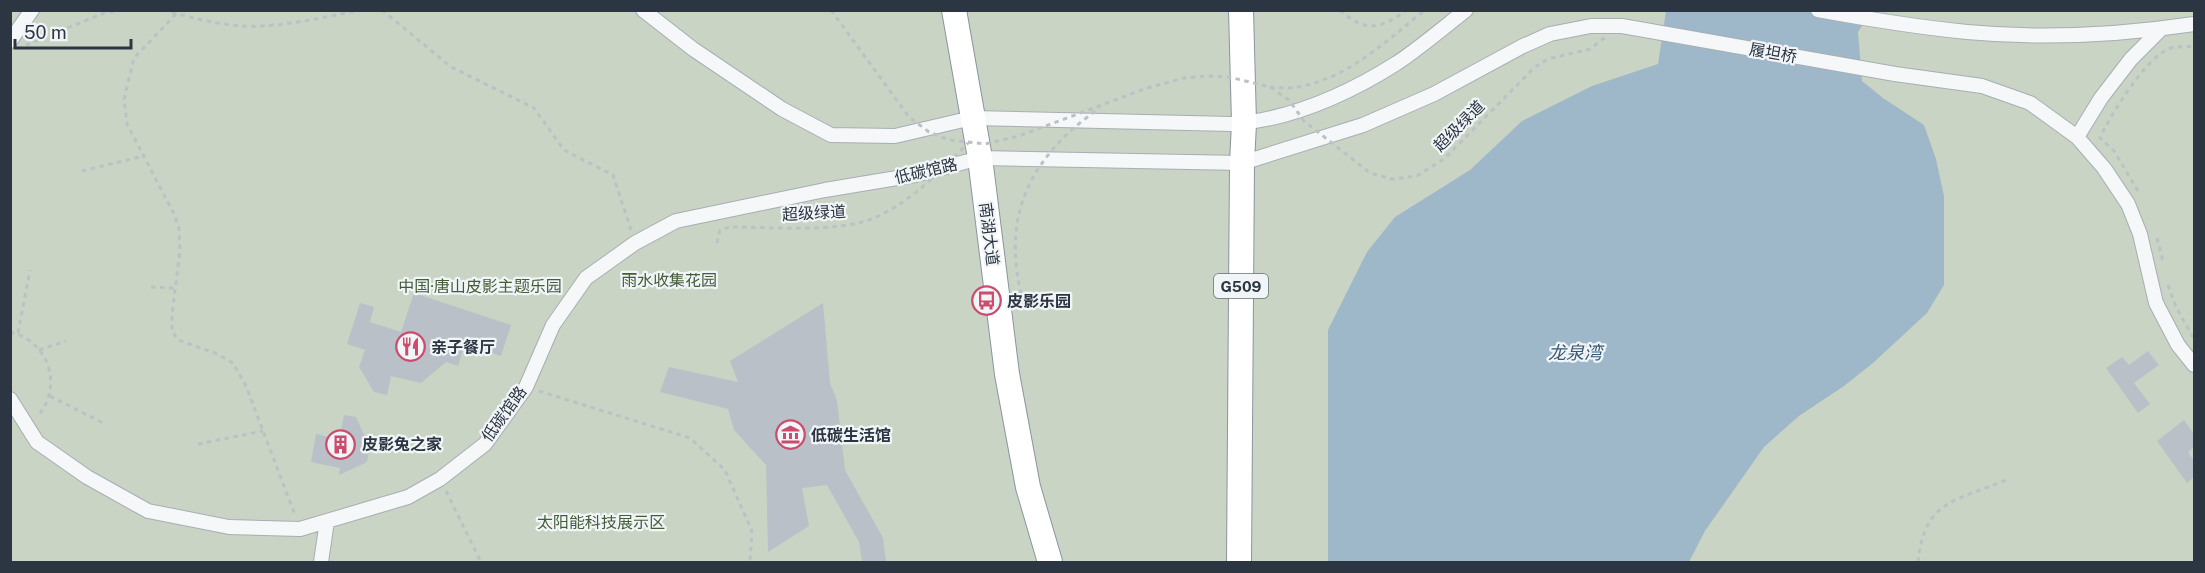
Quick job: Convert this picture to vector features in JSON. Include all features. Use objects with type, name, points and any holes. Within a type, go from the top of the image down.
[{"type":"highway","name":"南湖大道","points":[[954,10],[972,118],[974,151],[1009,386],[1028,487],[1050,562]]},
{"type":"highway","name":"G509","points":[[1239,562],[1244,123],[1241,10]]},
{"type":"street","points":[[15,44],[32,10]]},
{"type":"street","points":[[643,10],[693,49],[782,109],[831,135],[895,136],[972,118],[1244,123],[1266,120],[1327,100],[1363,83],[1397,62],[1466,10]]},
{"type":"street","points":[[1818,10],[1906,25],[1969,32],[2033,35],[2121,33],[2194,24]]},
{"type":"street","name":"履坦桥","points":[[1242,164],[1363,125],[1434,94],[1550,34],[1591,26],[1622,26],[1894,74],[1982,86],[2030,103],[2077,137],[2104,168],[2128,204],[2140,234],[2156,303],[2178,345],[2194,365]]},
{"type":"street","points":[[2077,137],[2101,98],[2131,59],[2161,29]]},
{"type":"street","name":"低碳馆路","points":[[10,399],[37,442],[87,477],[148,512],[229,527],[300,529],[408,497],[440,479],[485,444],[526,387],[553,325],[586,278],[635,243],[676,221],[825,190],[915,175],[974,151],[1242,164]]},
{"type":"street","points":[[321,562],[327,521]]},
{"type":"path","points":[[15,44],[104,13],[123,10]]},
{"type":"path","points":[[163,10],[242,26],[280,24],[362,10]]},
{"type":"path","points":[[382,10],[451,67],[534,108],[564,150],[613,175],[635,243]]},
{"type":"path","name":"超级绿道","points":[[831,10],[909,117],[929,132],[974,151]]},
{"type":"path","points":[[1340,10],[1361,25],[1376,27],[1391,22],[1407,10]]},
{"type":"path","name":"超级绿道","points":[[717,243],[720,230],[730,227],[837,227],[872,219],[902,203],[942,170],[985,144],[1018,136],[1147,88],[1196,77],[1229,77],[1270,87],[1296,88],[1333,77],[1360,62],[1425,10]]},
{"type":"path","points":[[176,14],[134,58],[124,99],[127,124],[174,214],[179,229],[180,251],[172,331],[178,340],[215,353],[233,363],[246,386],[300,529]]},
{"type":"path","name":"超级绿道","points":[[1270,87],[1289,100],[1304,121],[1370,173],[1392,179],[1417,176],[1444,159],[1535,67],[1548,59],[1590,49],[1606,37]]},
{"type":"path","points":[[2141,196],[2114,151],[2100,138],[2108,120],[2127,91],[2153,62],[2170,49],[2194,46]]},
{"type":"path","name":"超级绿道","points":[[1021,294],[1015,265],[1014,243],[1016,223],[1029,184],[1064,137],[1104,104]]},
{"type":"path","points":[[82,171],[144,156]]},
{"type":"path","points":[[2157,237],[2164,269]]},
{"type":"path","points":[[18,334],[30,270]]},
{"type":"path","points":[[2166,280],[2176,307],[2194,339]]},
{"type":"path","points":[[152,287],[175,288]]},
{"type":"path","points":[[10,332],[36,344],[46,358],[51,375],[49,396],[44,409],[27,426]]},
{"type":"path","points":[[39,350],[66,341]]},
{"type":"path","points":[[526,387],[690,438],[725,470],[752,531],[750,562]]},
{"type":"path","points":[[49,396],[105,424]]},
{"type":"path","points":[[198,444],[263,431]]},
{"type":"path","points":[[440,479],[481,562]]},
{"type":"path","points":[[1918,562],[1920,542],[1929,520],[1943,507],[2006,480]]},
{"type":"green space","points":[[10,11],[2194,11],[2194,562],[11,562]]},
{"type":"water","name":"龙泉湾","points":[[1666,11],[1871,11],[1858,32],[1862,81],[1924,125],[1936,159],[1944,196],[1944,285],[1927,313],[1873,363],[1844,386],[1799,416],[1764,447],[1705,531],[1689,562],[1328,562],[1328,330],[1367,252],[1395,217],[1470,170],[1522,121],[1592,86],[1658,64]]},
{"type":"building","name":"亲子餐厅","points":[[414,293],[511,325],[501,356],[465,344],[458,366],[446,362],[421,383],[391,376],[387,395],[374,392],[359,367],[365,350],[347,344],[360,303],[374,307],[370,322],[401,332]]},
{"type":"building","name":"低碳生活馆","points":[[823,303],[830,383],[837,400],[845,470],[883,538],[886,562],[862,562],[859,542],[827,485],[802,488],[809,526],[768,552],[766,465],[734,430],[728,409],[660,392],[669,367],[738,382],[730,361]]},
{"type":"building","points":[[2148,351],[2159,365],[2134,383],[2150,404],[2138,413],[2106,368],[2122,357],[2129,365]]},
{"type":"building","name":"皮影兔之家","points":[[344,415],[356,417],[370,448],[367,462],[339,475],[340,468],[311,462],[316,434],[339,439]]},
{"type":"building","points":[[2184,420],[2194,434],[2194,447],[2188,452],[2194,461],[2194,477],[2187,483],[2157,441]]},
{"type":"place","name":"皮影乐园","points":[[986,301]]},
{"type":"place","name":"亲子餐厅","points":[[410,347]]},
{"type":"place","name":"低碳生活馆","points":[[790,435]]},
{"type":"place","name":"皮影兔之家","points":[[341,444]]},
{"type":"park label","name":"雨水收集花园","points":[[669,280]]},
{"type":"park label","name":"中国·唐山皮影主题乐园","points":[[480,286]]},
{"type":"park label","name":"太阳能科技展示区","points":[[601,522]]}]
